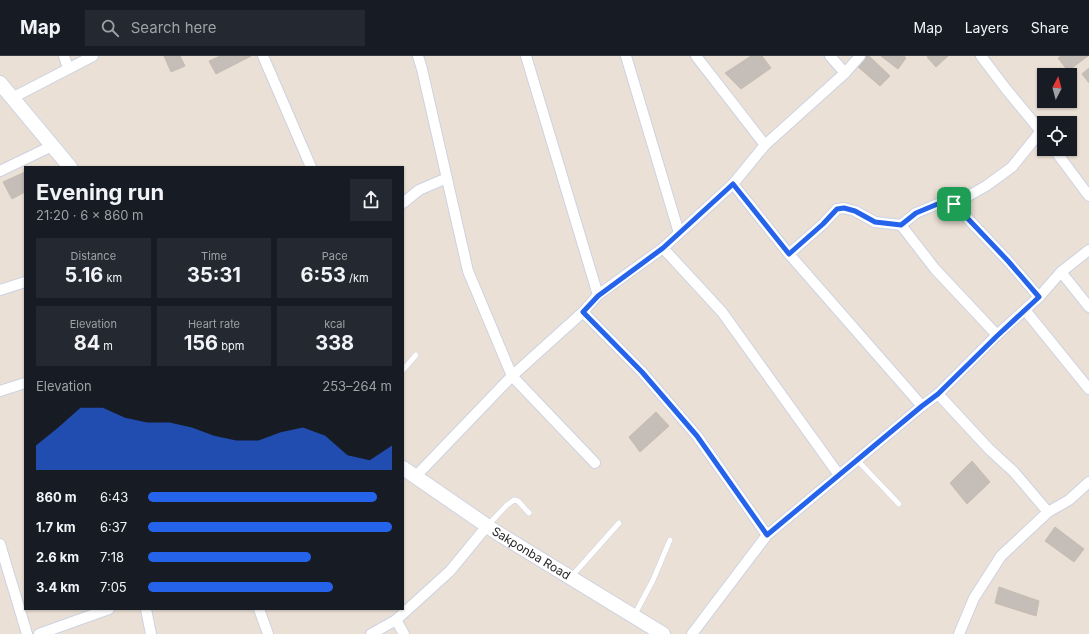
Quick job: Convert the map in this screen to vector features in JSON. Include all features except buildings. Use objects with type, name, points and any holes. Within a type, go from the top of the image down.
[{"type":"main road","points":[[0,83],[69,166]]},
{"type":"main road","name":"Sakponba Road","points":[[404,469],[487,526],[634,617],[647,630],[663,634]]},
{"type":"street","points":[[64,56],[68,68]]},
{"type":"street","points":[[12,98],[93,56]]},
{"type":"street","points":[[263,56],[311,166]]},
{"type":"street","points":[[418,56],[468,270],[512,376],[595,463]]},
{"type":"street","points":[[526,56],[598,296]]},
{"type":"street","points":[[626,56],[679,233]]},
{"type":"street","points":[[696,56],[765,145]]},
{"type":"street","points":[[830,56],[845,73]]},
{"type":"street","points":[[415,477],[512,376],[583,312],[598,296],[663,248],[733,184],[765,145],[845,73],[860,56]]},
{"type":"street","points":[[981,56],[1037,127]]},
{"type":"street","points":[[789,254],[823,224],[837,209],[844,208],[855,211],[875,222],[901,225],[916,213],[940,203],[954,204],[986,186],[1012,167],[1037,139]]},
{"type":"street","points":[[0,171],[52,146]]},
{"type":"street","points":[[1059,156],[1089,196]]},
{"type":"street","points":[[404,202],[419,190],[446,178]]},
{"type":"street","points":[[733,184],[789,254],[922,406]]},
{"type":"street","points":[[954,204],[1008,261],[1039,297]]},
{"type":"street","points":[[901,225],[935,269],[997,336]]},
{"type":"street","points":[[663,248],[722,312],[839,475]]},
{"type":"street","points":[[692,634],[767,535],[938,394],[1039,297],[1061,272],[1089,250]]},
{"type":"street","points":[[1061,272],[1089,306]]},
{"type":"street","points":[[0,290],[24,282]]},
{"type":"street","points":[[1025,310],[1089,389]]},
{"type":"street","points":[[583,312],[642,372],[697,436],[767,535]]},
{"type":"street","points":[[0,391],[24,383]]},
{"type":"street","points":[[938,394],[989,449],[1014,472],[1048,512]]},
{"type":"street","points":[[959,634],[974,598],[1001,556],[1048,512],[1069,500],[1089,482]]},
{"type":"street","points":[[371,634],[396,620],[450,571],[487,526]]},
{"type":"street","points":[[0,544],[27,634]]},
{"type":"street","points":[[39,634],[106,610]]},
{"type":"street","points":[[146,610],[151,634]]},
{"type":"street","points":[[259,610],[268,634]]},
{"type":"street","points":[[396,620],[404,634]]},
{"type":"lane","points":[[404,369],[416,355]]},
{"type":"lane","points":[[857,460],[899,504]]},
{"type":"lane","points":[[487,526],[507,505],[514,500],[518,501],[529,513]]},
{"type":"lane","points":[[571,578],[619,523]]},
{"type":"lane","points":[[634,617],[653,580],[670,540]]},
{"type":"route","points":[[733,184],[789,254],[807,240],[837,209],[844,208],[855,211],[875,222],[901,225],[916,213],[940,203],[954,204],[1008,261],[1039,297],[938,394],[767,535],[697,436],[642,372],[583,312],[598,296],[663,248],[733,184]]}]
